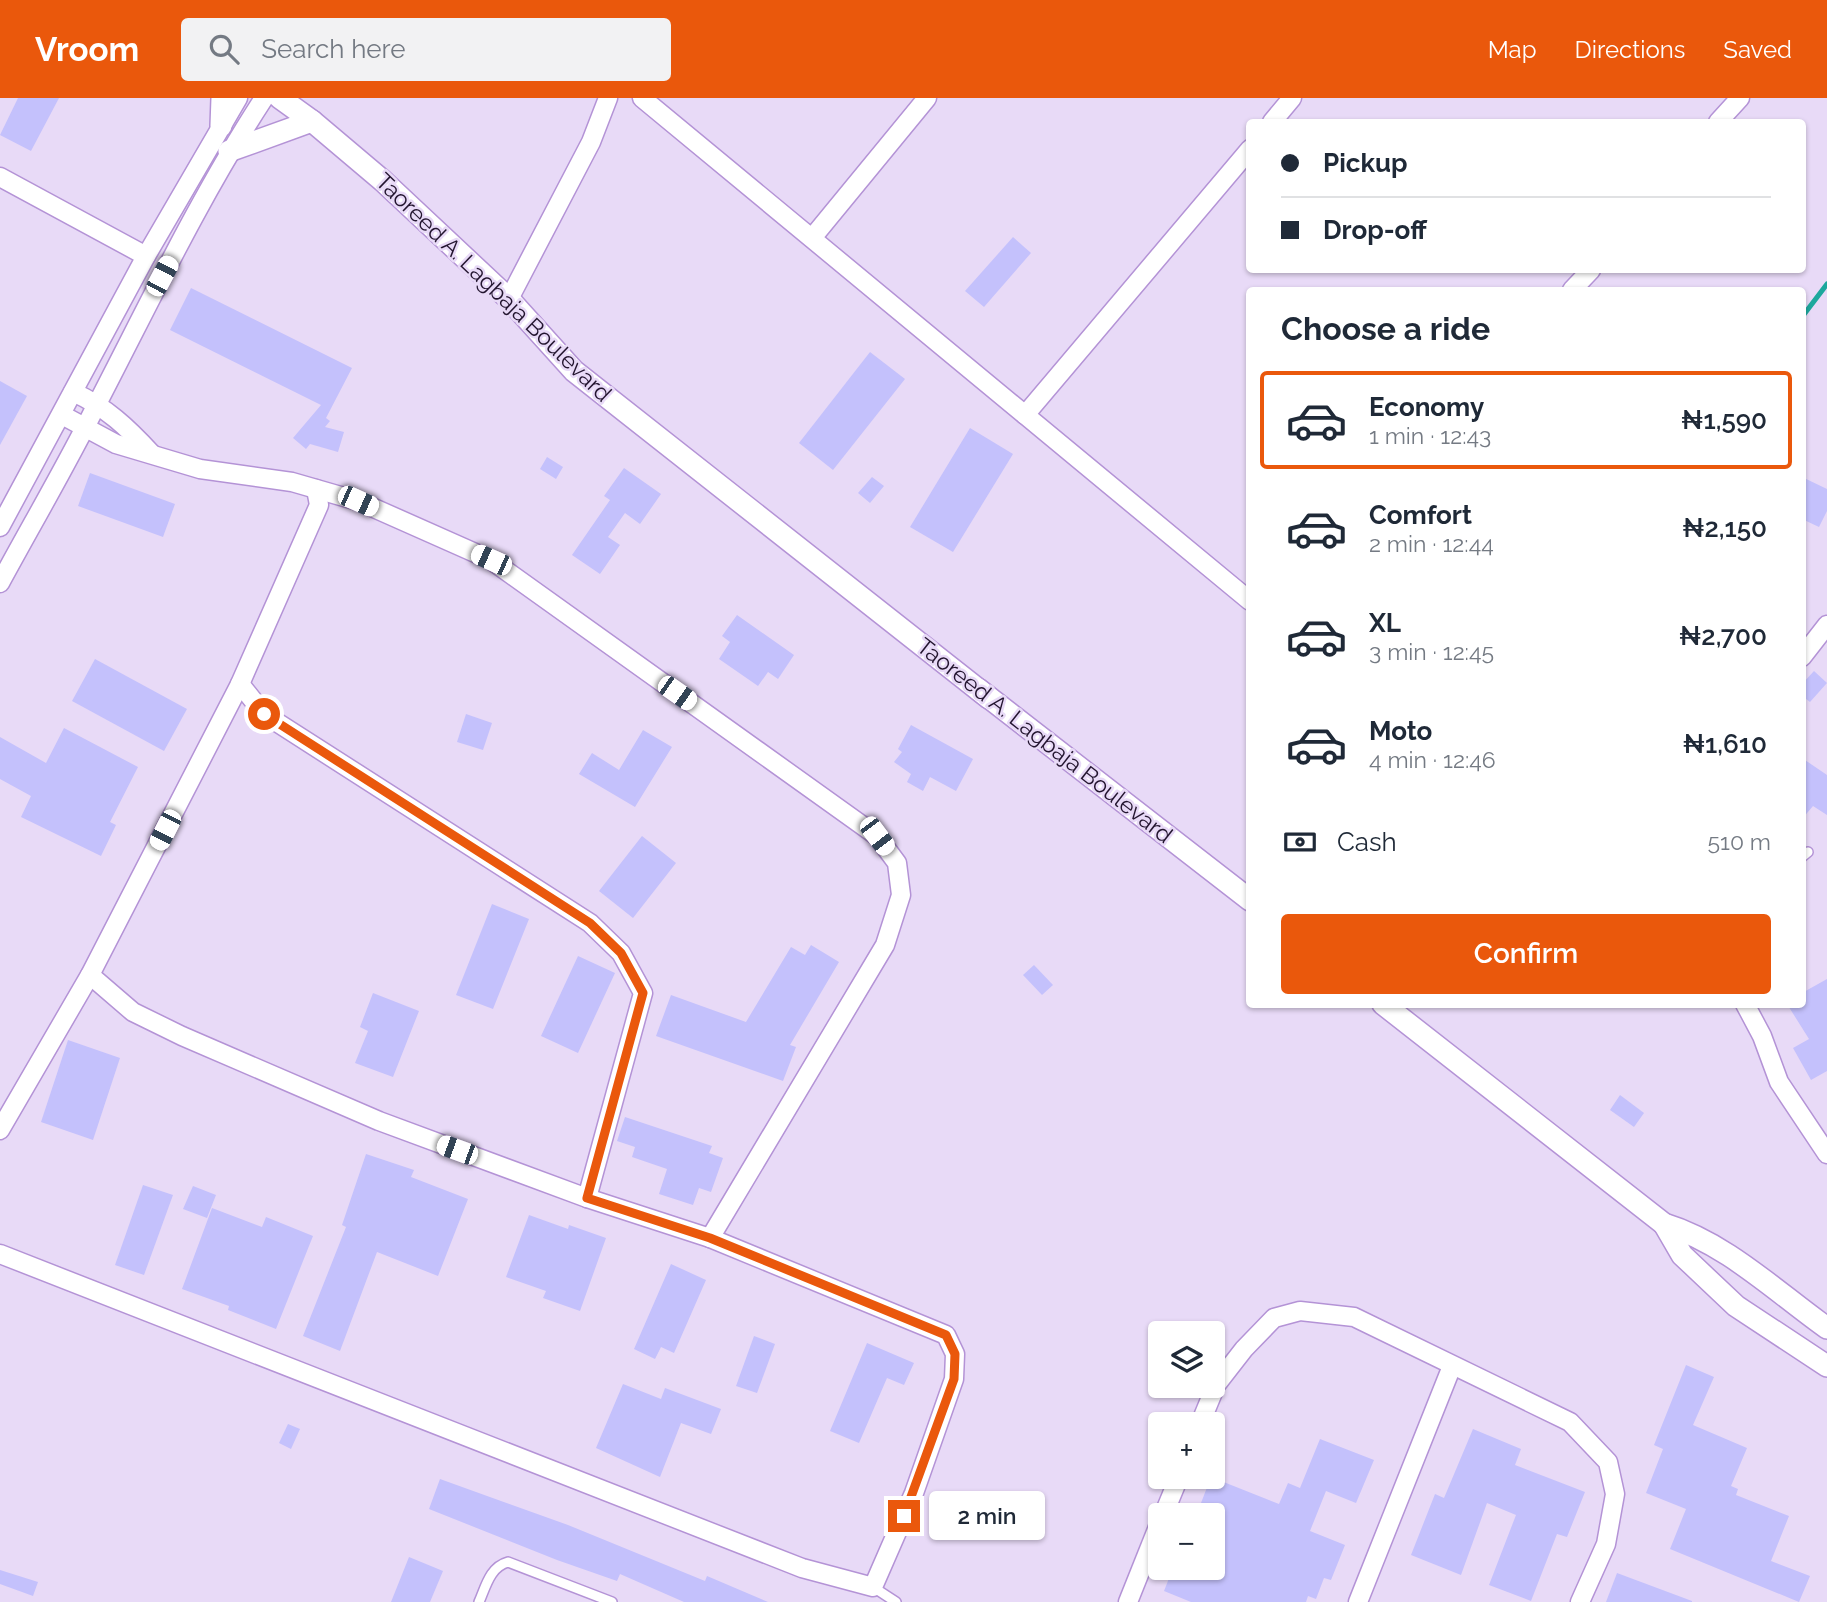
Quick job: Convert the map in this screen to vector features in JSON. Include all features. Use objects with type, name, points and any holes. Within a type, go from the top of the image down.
[{"type":"street","points":[[221,126],[222,98]]},
{"type":"street","points":[[0,527],[146,256],[238,98]]},
{"type":"street","points":[[0,583],[86,426],[229,151],[264,98]]},
{"type":"street","name":"Taoreed A. Lagbaja Boulevard","points":[[280,98],[312,121],[383,181],[509,299],[574,371],[1246,898]]},
{"type":"street","points":[[509,299],[591,142],[608,98]]},
{"type":"street","points":[[642,98],[1246,598]]},
{"type":"street","points":[[812,238],[927,98]]},
{"type":"street","points":[[1274,119],[1292,98]]},
{"type":"street","points":[[1721,119],[1740,98]]},
{"type":"street","points":[[229,151],[312,121]]},
{"type":"street","points":[[1025,415],[1246,154]]},
{"type":"street","points":[[0,177],[146,256]]},
{"type":"street","points":[[1576,287],[1588,273]]},
{"type":"street","points":[[74,391],[98,403],[127,427],[153,454]]},
{"type":"street","points":[[62,415],[116,443],[200,469],[284,481],[358,501],[491,560],[877,836],[897,863],[901,895],[885,945],[710,1238]]},
{"type":"street","points":[[0,1130],[90,975],[240,684],[319,505],[316,489]]},
{"type":"street","name":"Taoreed A. Lagbaja Boulevard","points":[[840,580],[989,698]]},
{"type":"street","points":[[1806,652],[1827,625]]},
{"type":"street","points":[[240,684],[264,714],[590,923],[621,953],[643,993],[587,1198]]},
{"type":"street","points":[[0,1254],[802,1568],[873,1587],[914,1493],[954,1379],[955,1354],[946,1335],[710,1238],[587,1198],[379,1121],[133,1012],[90,975]]},
{"type":"street","points":[[1388,1008],[1664,1224],[1690,1232],[1723,1252],[1827,1328]]},
{"type":"street","points":[[1747,1008],[1762,1036],[1779,1082],[1827,1153]]},
{"type":"street","points":[[1664,1224],[1682,1255],[1736,1306],[1827,1366]]},
{"type":"street","points":[[1205,1412],[1216,1385],[1244,1349],[1274,1318],[1300,1311],[1354,1317],[1570,1422],[1608,1462],[1615,1494],[1606,1544],[1580,1602]]},
{"type":"street","points":[[1358,1602],[1452,1366]]},
{"type":"street","points":[[1128,1602],[1148,1552]]},
{"type":"lane","points":[[479,1602],[498,1565],[508,1562],[612,1602]]},
{"type":"lane","points":[[873,1587],[896,1602]]},
{"type":"building","points":[[18,98],[59,98],[31,151],[0,135]]},
{"type":"building","points":[[1013,237],[1031,253],[984,307],[965,291]]},
{"type":"building","points":[[191,288],[352,368],[326,418],[330,421],[325,427],[344,432],[338,452],[310,444],[306,449],[293,438],[321,405],[170,330]]},
{"type":"building","points":[[870,352],[905,379],[833,470],[799,443]]},
{"type":"building","points":[[0,381],[27,396],[0,445]]},
{"type":"building","points":[[970,428],[1013,454],[953,552],[910,527]]},
{"type":"building","points":[[547,457],[563,467],[556,479],[540,469]]},
{"type":"building","points":[[624,468],[661,494],[640,524],[625,513],[608,537],[620,545],[600,574],[572,555],[610,500],[604,496]]},
{"type":"building","points":[[90,473],[175,504],[163,537],[78,506]]},
{"type":"building","points":[[872,477],[884,486],[870,503],[858,493]]},
{"type":"building","points":[[1806,479],[1827,489],[1827,511],[1819,527],[1806,521]]},
{"type":"building","points":[[737,615],[794,655],[778,679],[768,672],[758,686],[719,659],[730,642],[722,636]]},
{"type":"building","points":[[95,659],[187,709],[164,751],[72,701]]},
{"type":"building","points":[[1814,671],[1827,683],[1810,702],[1806,699],[1806,680]]},
{"type":"building","points":[[466,714],[492,723],[483,750],[457,742]]},
{"type":"building","points":[[911,725],[973,759],[956,791],[930,777],[923,791],[907,782],[911,774],[894,762],[902,752],[898,749]]},
{"type":"building","points":[[64,728],[138,767],[110,822],[116,825],[101,856],[21,817],[31,796],[0,779],[0,737],[46,763]]},
{"type":"building","points":[[643,730],[672,747],[635,807],[579,774],[592,753],[619,770]]},
{"type":"building","points":[[1806,761],[1827,775],[1827,815],[1813,806],[1806,814]]},
{"type":"building","points":[[642,836],[676,863],[633,918],[599,891]]},
{"type":"building","points":[[492,904],[529,919],[493,1009],[456,995]]},
{"type":"building","points":[[811,945],[839,962],[790,1045],[796,1047],[783,1081],[656,1036],[671,995],[746,1022],[791,947],[805,955]]},
{"type":"building","points":[[578,956],[615,973],[578,1053],[541,1036]]},
{"type":"building","points":[[1034,965],[1053,985],[1042,995],[1023,975]]},
{"type":"building","points":[[1827,979],[1827,1071],[1811,1080],[1793,1048],[1809,1039],[1790,1008],[1806,1008],[1806,991]]},
{"type":"building","points":[[373,993],[419,1011],[393,1077],[355,1063],[368,1031],[360,1027]]},
{"type":"building","points":[[68,1040],[120,1058],[93,1140],[41,1122]]},
{"type":"building","points":[[1620,1095],[1644,1113],[1634,1127],[1610,1110]]},
{"type":"building","points":[[625,1117],[712,1146],[709,1153],[723,1158],[711,1192],[699,1188],[693,1205],[659,1194],[667,1169],[632,1157],[635,1147],[617,1141]]},
{"type":"building","points":[[366,1154],[414,1170],[411,1177],[468,1199],[438,1276],[377,1252],[340,1351],[303,1336],[346,1227],[342,1225]]},
{"type":"building","points":[[143,1185],[173,1195],[144,1275],[115,1265]]},
{"type":"building","points":[[193,1186],[216,1195],[207,1218],[183,1209]]},
{"type":"building","points":[[212,1208],[262,1227],[266,1217],[313,1236],[276,1329],[228,1310],[229,1306],[182,1289]]},
{"type":"building","points":[[529,1215],[568,1229],[569,1225],[606,1238],[580,1311],[543,1298],[546,1291],[506,1277]]},
{"type":"building","points":[[671,1264],[706,1280],[674,1353],[661,1347],[655,1359],[634,1349]]},
{"type":"building","points":[[754,1336],[775,1344],[757,1393],[736,1386]]},
{"type":"building","points":[[867,1343],[914,1363],[904,1385],[887,1378],[859,1443],[830,1431]]},
{"type":"building","points":[[1686,1365],[1714,1377],[1693,1425],[1747,1448],[1731,1486],[1738,1489],[1736,1495],[1789,1516],[1771,1561],[1810,1576],[1799,1602],[1670,1549],[1686,1509],[1646,1493],[1663,1449],[1654,1445]]},
{"type":"building","points":[[623,1384],[661,1399],[665,1388],[721,1409],[711,1434],[681,1423],[660,1477],[596,1448]]},
{"type":"building","points":[[288,1424],[300,1429],[291,1449],[279,1443]]},
{"type":"building","points":[[1473,1429],[1521,1449],[1515,1465],[1585,1492],[1567,1537],[1557,1534],[1531,1601],[1489,1585],[1516,1515],[1487,1503],[1461,1575],[1411,1555],[1435,1494],[1444,1498]]},
{"type":"building","points":[[1320,1439],[1374,1460],[1356,1503],[1326,1491],[1310,1531],[1345,1545],[1331,1580],[1324,1578],[1316,1599],[1308,1596],[1306,1602],[1191,1602],[1164,1591],[1168,1580],[1225,1580],[1225,1503],[1201,1503],[1206,1489],[1225,1489],[1225,1483],[1279,1504],[1288,1483],[1300,1488]]},
{"type":"building","points":[[440,1479],[568,1525],[705,1581],[707,1576],[768,1602],[684,1602],[620,1574],[617,1581],[557,1560],[429,1509]]},
{"type":"building","points":[[409,1557],[443,1571],[430,1602],[391,1602]]},
{"type":"building","points":[[0,1570],[38,1582],[33,1596],[0,1584]]},
{"type":"building","points":[[1617,1573],[1692,1601],[1692,1602],[1606,1602]]},
{"type":"waterway","points":[[1806,312],[1827,284]]},
{"type":"route","points":[[264,714],[590,923],[621,953],[643,993],[587,1198],[710,1238],[946,1335],[955,1354],[954,1379],[904,1516]]}]
